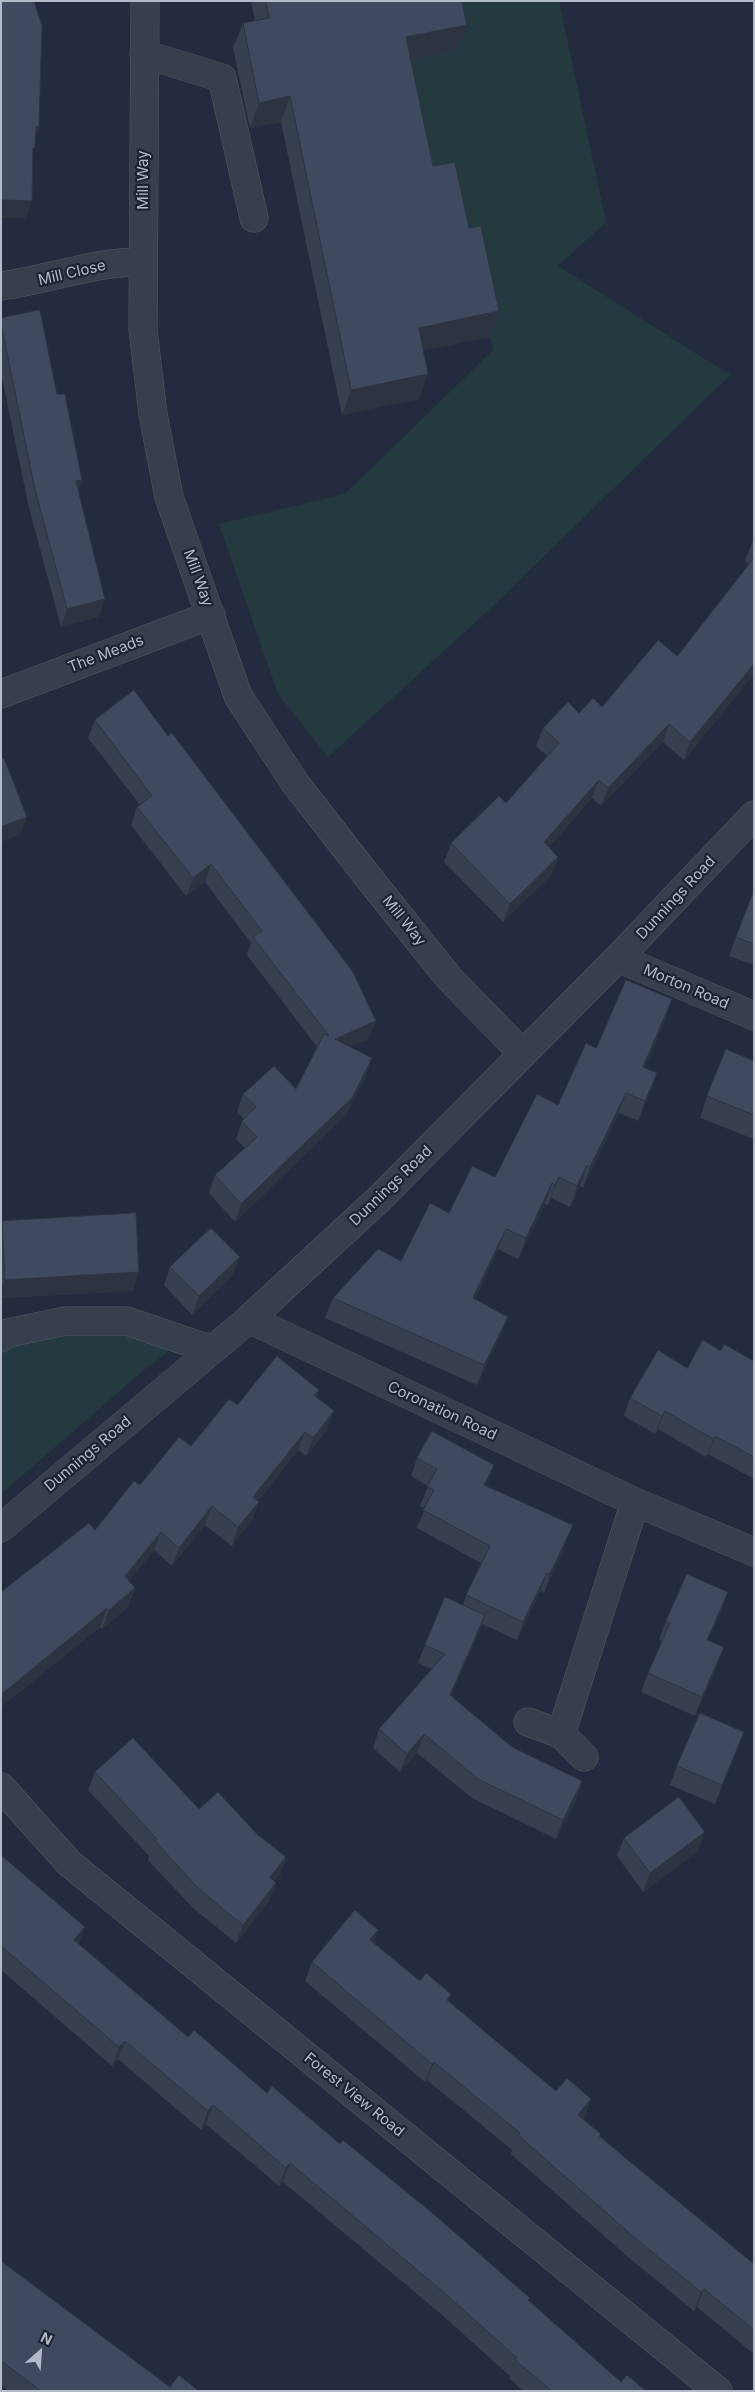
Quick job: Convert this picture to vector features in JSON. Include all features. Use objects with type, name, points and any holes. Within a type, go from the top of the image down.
[{"type":"street","name":"Mill Way","points":[[145,1],[144,330],[153,414],[169,497],[238,696],[295,783],[449,978],[523,1054]]},
{"type":"street","points":[[144,54],[222,78],[254,218]]},
{"type":"street","name":"Mill Close","points":[[1,286],[26,283],[122,262],[143,262]]},
{"type":"street","name":"The Meads","points":[[1,694],[211,615]]},
{"type":"street","name":"Dunnings Road","points":[[1,1528],[249,1319],[379,1199],[618,958],[754,815]]},
{"type":"street","name":"Morton Road","points":[[618,958],[754,1016]]},
{"type":"street","name":"Coronation Road","points":[[249,1319],[635,1502],[754,1552]]},
{"type":"street","points":[[1,1338],[8,1333],[65,1321],[127,1321],[212,1350]]},
{"type":"street","points":[[562,1734],[635,1502]]},
{"type":"street","points":[[528,1722],[562,1734],[584,1757]]},
{"type":"street","name":"Forest View Road","points":[[1,1788],[69,1863],[718,2391]]},
{"type":"green space","points":[[448,1],[559,1],[606,222],[558,266],[730,375],[493,606],[328,757],[278,694],[219,524],[345,494],[493,350],[472,251],[419,169],[397,63]]},
{"type":"green space","points":[[55,1333],[140,1334],[177,1345],[145,1369],[1,1494],[1,1352],[8,1346]]},
{"type":"building","points":[[1,1],[34,1],[42,26],[39,127],[36,127],[35,148],[33,148],[32,201],[1,200]]},
{"type":"building","points":[[266,1],[462,1],[467,25],[406,37],[433,166],[455,162],[469,228],[481,226],[499,311],[419,328],[428,374],[351,390],[290,96],[259,103],[243,23],[269,18]]},
{"type":"building","points":[[40,310],[57,394],[65,394],[82,480],[76,481],[105,599],[67,609],[35,490],[1,324],[1,318]]},
{"type":"building","points":[[754,558],[754,664],[690,742],[669,724],[608,788],[599,780],[544,842],[558,857],[510,904],[451,843],[499,796],[506,803],[559,743],[543,728],[568,702],[579,713],[593,698],[602,707],[658,640],[677,656]]},
{"type":"building","points":[[134,690],[168,736],[172,733],[353,972],[376,1021],[335,1039],[372,1058],[352,1098],[241,1204],[215,1175],[257,1137],[242,1121],[256,1107],[243,1094],[274,1066],[296,1089],[324,1034],[329,1036],[253,937],[262,931],[211,864],[193,878],[137,807],[152,796],[95,720]]},
{"type":"building","points":[[4,758],[27,817],[1,827],[1,759]]},
{"type":"building","points":[[754,890],[754,944],[736,937]]},
{"type":"building","points":[[626,980],[672,999],[643,1067],[657,1073],[645,1101],[626,1093],[590,1167],[587,1165],[577,1186],[559,1177],[555,1185],[552,1183],[526,1238],[506,1229],[473,1298],[508,1317],[484,1365],[333,1298],[378,1249],[401,1261],[430,1203],[449,1213],[472,1166],[495,1177],[537,1094],[558,1105],[586,1043],[596,1048]]},
{"type":"building","points":[[726,1049],[754,1061],[754,1115],[707,1096]]},
{"type":"building","points":[[136,1213],[139,1272],[5,1280],[2,1221]]},
{"type":"building","points":[[211,1228],[240,1257],[199,1296],[170,1267]]},
{"type":"building","points":[[703,1340],[721,1351],[724,1344],[754,1361],[754,1457],[715,1436],[713,1439],[665,1411],[662,1416],[630,1398],[658,1350],[687,1368]]},
{"type":"building","points":[[277,1356],[319,1390],[314,1395],[334,1411],[313,1438],[305,1432],[253,1497],[259,1502],[238,1527],[212,1506],[179,1548],[161,1532],[125,1576],[135,1588],[109,1610],[107,1608],[3,1693],[1,1691],[1,1592],[89,1523],[95,1530],[134,1481],[140,1485],[179,1437],[191,1446],[229,1399],[237,1405]]},
{"type":"building","points":[[432,1431],[494,1465],[484,1485],[573,1525],[550,1574],[547,1573],[523,1622],[466,1595],[490,1546],[423,1510],[434,1490],[427,1487],[437,1469],[417,1458]]},
{"type":"building","points":[[687,1574],[728,1592],[707,1640],[724,1647],[702,1697],[648,1673],[670,1623],[666,1621]]},
{"type":"building","points":[[445,1597],[485,1615],[450,1695],[512,1747],[582,1781],[563,1820],[478,1779],[424,1734],[407,1754],[379,1729],[445,1654],[425,1645]]},
{"type":"building","points":[[700,1713],[744,1732],[722,1785],[677,1766]]},
{"type":"building","points":[[133,1738],[199,1809],[218,1792],[257,1834],[286,1857],[270,1877],[276,1883],[243,1925],[199,1889],[155,1841],[157,1839],[95,1772]]},
{"type":"building","points":[[679,1797],[705,1832],[650,1873],[624,1838]]},
{"type":"building","points":[[1,1855],[85,1927],[74,1940],[188,2037],[194,2030],[267,2093],[272,2086],[340,2144],[343,2140],[436,2216],[530,2298],[528,2300],[621,2382],[627,2375],[646,2391],[552,2391],[515,2360],[517,2358],[448,2296],[290,2163],[286,2168],[213,2105],[208,2111],[125,2041],[119,2047],[1,1946]]},
{"type":"building","points":[[355,1910],[378,1930],[370,1940],[420,1981],[426,1973],[451,1994],[447,2000],[556,2091],[567,2078],[591,2099],[578,2115],[601,2134],[599,2136],[754,2264],[754,2330],[704,2289],[701,2292],[635,2238],[518,2135],[520,2133],[434,2062],[432,2064],[312,1962]]},
{"type":"building","points":[[1,2261],[170,2387],[179,2375],[199,2391],[41,2391],[1,2361]]}]
